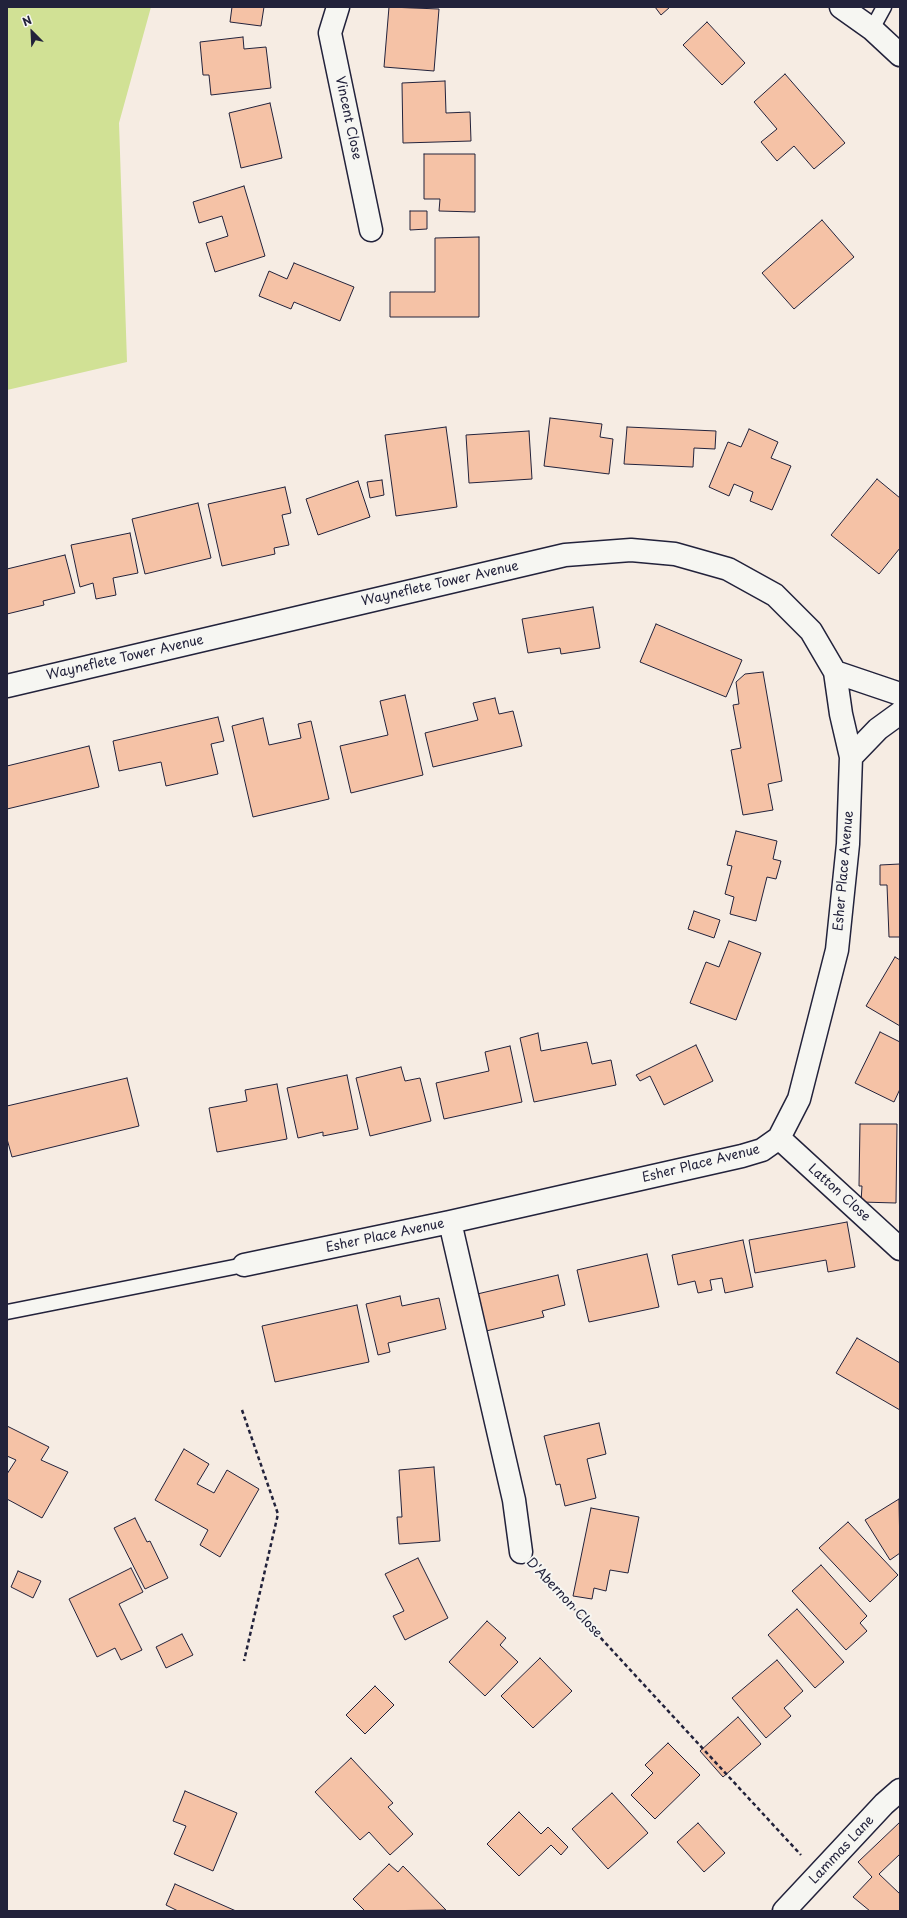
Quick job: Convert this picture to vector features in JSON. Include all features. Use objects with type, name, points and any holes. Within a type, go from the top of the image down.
[{"type":"street","name":"Vincent Close","points":[[338,7],[330,33],[371,230]]},
{"type":"street","points":[[841,7],[872,29],[900,55]]},
{"type":"street","name":"Wayneflete Tower Avenue","points":[[7,686],[565,555],[631,550],[675,554],[728,569],[775,595],[810,632],[834,672],[841,714],[851,757]]},
{"type":"street","points":[[834,672],[900,694]]},
{"type":"street","points":[[851,757],[878,729],[900,713]]},
{"type":"street","name":"Esher Place Avenue","points":[[244,1265],[450,1222],[742,1156],[762,1150],[779,1138],[799,1099],[837,950],[848,844],[851,757]]},
{"type":"street","name":"Latton Close","points":[[779,1138],[900,1248]]},
{"type":"street","name":"D'Abernon Close","points":[[450,1222],[514,1500],[520,1552]]},
{"type":"street","name":"Lammas Lane","points":[[784,1911],[884,1804],[900,1790]]},
{"type":"lane","points":[[872,29],[884,7]]},
{"type":"lane","points":[[7,1312],[244,1265]]},
{"type":"path","points":[[242,1410],[278,1514],[244,1661]]},
{"type":"path","name":"D'Abernon Close","points":[[520,1552],[819,1875]]},
{"type":"green space","points":[[7,7],[151,7],[119,123],[127,362],[7,390]]},
{"type":"building","points":[[232,7],[264,7],[261,26],[230,22]]},
{"type":"building","points":[[389,7],[439,9],[434,71],[384,67]]},
{"type":"building","points":[[655,7],[670,7],[661,15]]},
{"type":"building","points":[[707,22],[745,63],[722,85],[683,45]]},
{"type":"building","points":[[243,37],[244,49],[266,47],[271,88],[211,95],[209,75],[203,75],[200,42]]},
{"type":"building","points":[[785,74],[845,143],[814,169],[794,146],[777,161],[761,142],[777,129],[754,102]]},
{"type":"building","points":[[445,81],[446,113],[470,112],[471,141],[403,143],[402,83]]},
{"type":"building","points":[[270,103],[282,158],[241,168],[229,113]]},
{"type":"building","points":[[424,154],[475,154],[475,212],[439,211],[440,199],[424,199]]},
{"type":"building","points":[[244,186],[265,256],[215,272],[206,243],[228,236],[222,216],[199,223],[193,202]]},
{"type":"building","points":[[410,211],[427,211],[427,229],[410,230]]},
{"type":"building","points":[[822,220],[854,257],[794,309],[762,273]]},
{"type":"building","points":[[479,237],[479,317],[390,317],[390,292],[435,292],[435,238]]},
{"type":"building","points":[[294,263],[354,287],[340,321],[294,302],[291,309],[259,296],[269,271],[287,279]]},
{"type":"building","points":[[550,418],[602,424],[600,437],[613,439],[609,474],[544,466]]},
{"type":"building","points":[[446,427],[457,507],[396,516],[385,435]]},
{"type":"building","points":[[627,427],[716,431],[715,449],[694,448],[693,467],[624,464]]},
{"type":"building","points":[[749,429],[778,442],[771,458],[791,466],[772,510],[750,501],[753,492],[734,484],[729,496],[709,487],[728,442],[741,447]]},
{"type":"building","points":[[529,431],[532,479],[469,483],[466,435]]},
{"type":"building","points":[[877,479],[900,498],[900,548],[879,574],[831,535]]},
{"type":"building","points":[[382,480],[384,495],[370,498],[367,482]]},
{"type":"building","points":[[358,481],[370,517],[318,535],[306,499]]},
{"type":"building","points":[[285,487],[291,513],[282,515],[289,545],[274,548],[275,554],[222,566],[208,504]]},
{"type":"building","points":[[198,503],[211,558],[145,574],[132,519]]},
{"type":"building","points":[[130,533],[138,573],[113,578],[116,595],[96,599],[93,583],[80,587],[71,545]]},
{"type":"building","points":[[65,555],[75,593],[43,601],[44,605],[7,614],[7,569]]},
{"type":"building","points":[[593,607],[600,648],[561,654],[560,648],[528,653],[522,619]]},
{"type":"building","points":[[656,624],[742,660],[726,697],[640,662]]},
{"type":"building","points":[[763,672],[782,781],[768,784],[773,810],[743,815],[731,750],[741,748],[733,705],[739,704],[736,682],[745,674]]},
{"type":"building","points":[[405,695],[423,775],[351,793],[340,746],[388,735],[380,701]]},
{"type":"building","points":[[495,698],[499,714],[513,711],[522,746],[433,767],[425,733],[478,720],[473,703]]},
{"type":"building","points":[[218,717],[224,741],[211,744],[218,774],[166,786],[161,762],[119,771],[113,741]]},
{"type":"building","points":[[263,718],[269,745],[301,738],[298,724],[311,721],[329,799],[253,817],[232,726]]},
{"type":"building","points":[[89,746],[99,787],[7,809],[7,766]]},
{"type":"building","points":[[736,831],[777,841],[773,859],[781,861],[776,879],[767,877],[756,921],[730,914],[734,897],[725,894],[732,866],[727,865]]},
{"type":"building","points":[[900,864],[900,937],[889,937],[887,885],[880,885],[880,865]]},
{"type":"building","points":[[694,911],[720,920],[714,938],[688,929]]},
{"type":"building","points":[[729,941],[761,953],[736,1020],[690,1003],[706,962],[719,967]]},
{"type":"building","points":[[895,957],[900,960],[900,1026],[866,1006]]},
{"type":"building","points":[[880,1032],[900,1042],[900,1089],[894,1102],[855,1083]]},
{"type":"building","points":[[538,1033],[541,1051],[587,1042],[592,1064],[611,1060],[616,1085],[534,1102],[520,1038]]},
{"type":"building","points":[[696,1045],[713,1081],[664,1105],[650,1076],[640,1081],[636,1075]]},
{"type":"building","points":[[510,1046],[522,1102],[444,1119],[436,1083],[489,1071],[485,1052]]},
{"type":"building","points":[[401,1067],[405,1081],[420,1078],[431,1121],[370,1136],[356,1078]]},
{"type":"building","points":[[347,1075],[358,1129],[323,1136],[323,1132],[298,1138],[287,1088]]},
{"type":"building","points":[[127,1078],[139,1126],[12,1157],[7,1139],[7,1106]]},
{"type":"building","points":[[277,1084],[287,1139],[217,1152],[209,1108],[247,1101],[245,1090]]},
{"type":"building","points":[[860,1124],[897,1124],[896,1203],[861,1202],[862,1186],[859,1186]]},
{"type":"building","points":[[847,1222],[855,1267],[828,1272],[826,1260],[755,1273],[749,1240]]},
{"type":"building","points":[[743,1240],[753,1287],[725,1293],[722,1278],[710,1280],[712,1290],[698,1293],[695,1281],[678,1285],[672,1255]]},
{"type":"building","points":[[647,1254],[659,1307],[589,1322],[577,1270]]},
{"type":"building","points":[[558,1275],[565,1305],[542,1311],[544,1317],[482,1332],[473,1295]]},
{"type":"building","points":[[400,1296],[402,1306],[439,1298],[446,1329],[388,1343],[390,1352],[378,1355],[366,1304]]},
{"type":"building","points":[[357,1305],[369,1362],[275,1382],[262,1326]]},
{"type":"building","points":[[857,1338],[900,1363],[900,1410],[836,1373]]},
{"type":"building","points":[[599,1423],[606,1454],[587,1459],[596,1498],[565,1506],[560,1484],[556,1485],[544,1436]]},
{"type":"building","points":[[7,1426],[49,1447],[41,1460],[68,1472],[42,1518],[7,1499],[7,1474],[16,1460],[7,1456]]},
{"type":"building","points":[[184,1449],[209,1464],[197,1484],[214,1493],[227,1470],[259,1489],[220,1557],[200,1545],[208,1530],[155,1500]]},
{"type":"building","points":[[434,1467],[440,1541],[399,1544],[397,1517],[402,1517],[399,1470]]},
{"type":"building","points":[[899,1499],[900,1553],[890,1560],[865,1520]]},
{"type":"building","points":[[591,1508],[639,1517],[628,1573],[610,1570],[606,1591],[594,1588],[592,1599],[573,1596]]},
{"type":"building","points":[[135,1518],[147,1542],[150,1541],[168,1578],[145,1589],[114,1528]]},
{"type":"building","points":[[848,1522],[898,1575],[870,1602],[819,1548]]},
{"type":"building","points":[[418,1558],[448,1618],[405,1640],[393,1616],[404,1611],[385,1574]]},
{"type":"building","points":[[821,1565],[867,1616],[860,1623],[867,1631],[846,1650],[792,1591]]},
{"type":"building","points":[[131,1568],[143,1592],[119,1604],[142,1650],[121,1660],[115,1648],[97,1657],[69,1599]]},
{"type":"building","points":[[18,1571],[41,1581],[33,1598],[11,1587]]},
{"type":"building","points":[[797,1609],[844,1662],[815,1688],[768,1635]]},
{"type":"building","points":[[487,1621],[506,1638],[500,1645],[518,1662],[485,1696],[449,1662]]},
{"type":"building","points":[[182,1634],[193,1655],[166,1668],[156,1647]]},
{"type":"building","points":[[540,1658],[572,1691],[533,1728],[501,1696]]},
{"type":"building","points":[[777,1660],[803,1691],[784,1708],[791,1716],[766,1738],[732,1698]]},
{"type":"building","points":[[375,1686],[394,1705],[365,1734],[346,1715]]},
{"type":"building","points":[[738,1717],[761,1744],[723,1777],[700,1751]]},
{"type":"building","points":[[668,1743],[700,1775],[655,1819],[631,1795],[653,1773],[645,1765]]},
{"type":"building","points":[[351,1758],[393,1803],[388,1807],[413,1834],[390,1855],[369,1832],[360,1840],[315,1792]]},
{"type":"building","points":[[185,1791],[237,1813],[213,1871],[174,1854],[186,1826],[173,1821]]},
{"type":"building","points":[[612,1793],[648,1833],[608,1869],[572,1829]]},
{"type":"building","points":[[519,1812],[541,1834],[548,1827],[568,1847],[561,1855],[551,1845],[519,1876],[487,1844]]},
{"type":"building","points":[[900,1822],[900,1854],[879,1874],[900,1894],[900,1911],[870,1911],[853,1897],[872,1877],[858,1862]]},
{"type":"building","points":[[698,1823],[725,1853],[704,1872],[677,1842]]},
{"type":"building","points":[[389,1864],[398,1872],[403,1866],[446,1910],[365,1911],[353,1899]]},
{"type":"building","points":[[175,1884],[236,1911],[178,1911],[166,1905]]}]
